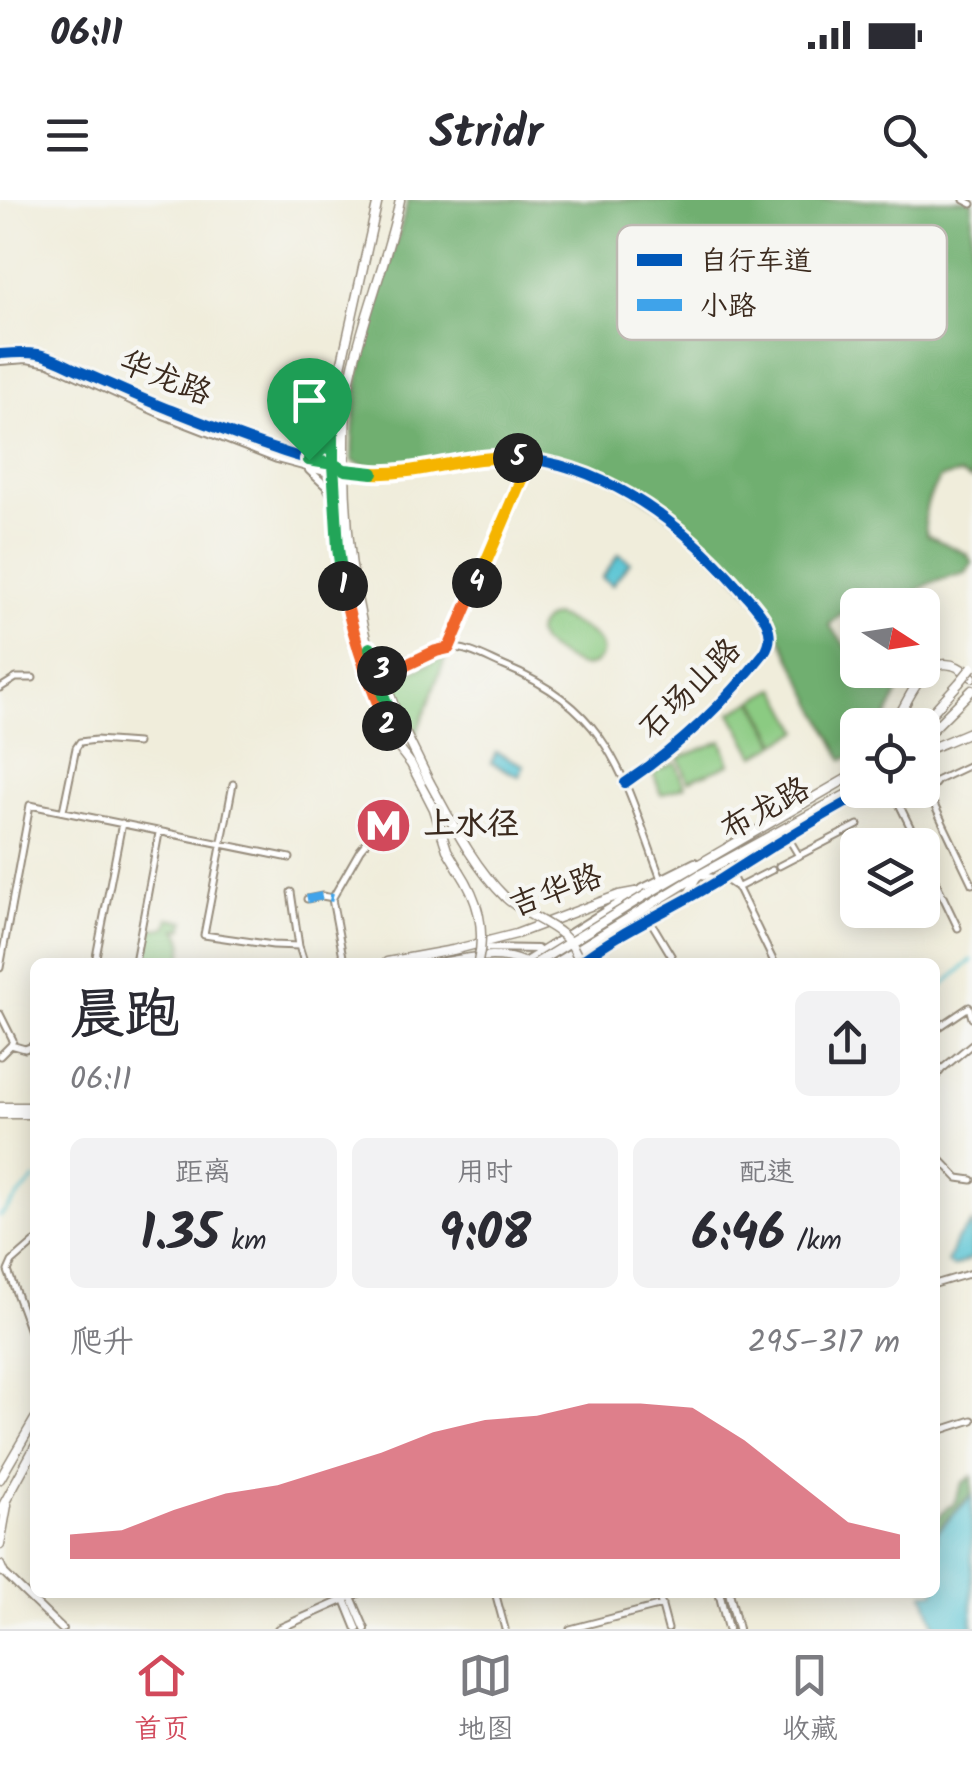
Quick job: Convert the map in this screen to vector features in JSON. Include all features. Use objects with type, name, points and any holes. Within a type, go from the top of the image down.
[{"type":"main road","points":[[378,200],[338,380],[333,469],[341,576],[370,686],[430,800],[447,850],[472,892],[481,921],[482,943],[477,958]]},
{"type":"main road","points":[[397,740],[373,669],[354,588],[344,498],[345,412],[351,372],[400,200]]},
{"type":"main road","points":[[370,648],[399,720],[450,820],[490,878],[516,906],[568,938],[578,958]]},
{"type":"main road","points":[[904,708],[923,676],[934,666],[956,665],[972,677]]},
{"type":"main road","points":[[937,708],[972,667]]},
{"type":"main road","points":[[940,722],[970,693]]},
{"type":"main road","points":[[940,745],[972,732]]},
{"type":"main road","name":"布龙路","points":[[652,898],[734,844],[840,782]]},
{"type":"main road","name":"布龙路","points":[[652,898],[840,798]]},
{"type":"main road","name":"吉华路","points":[[409,958],[528,930],[634,892]]},
{"type":"main road","points":[[545,958],[652,898]]},
{"type":"main road","points":[[559,958],[652,898]]},
{"type":"main road","points":[[0,1111],[30,1111]]},
{"type":"main road","points":[[0,1479],[30,1428]]},
{"type":"main road","points":[[0,1512],[30,1456]]},
{"type":"main road","points":[[0,1544],[11,1490]]},
{"type":"street","points":[[964,200],[972,204]]},
{"type":"street","name":"华龙路","points":[[0,357],[27,353],[51,358],[307,463]]},
{"type":"street","name":"华龙路","points":[[0,357],[49,364],[277,459],[307,463]]},
{"type":"street","points":[[307,463],[324,448],[333,431]]},
{"type":"street","name":"石场山路","points":[[345,470],[398,473],[479,458],[530,459],[576,469],[635,497],[707,554],[743,593],[769,626],[768,647],[726,698],[685,738],[625,783]]},
{"type":"street","points":[[449,648],[530,459]]},
{"type":"street","points":[[307,463],[345,470]]},
{"type":"street","points":[[307,463],[334,498]]},
{"type":"street","points":[[383,676],[449,648],[468,651],[529,677],[560,696],[603,740],[625,783],[661,879]]},
{"type":"street","points":[[0,688],[16,678],[33,678]]},
{"type":"street","points":[[63,811],[80,742],[136,743]]},
{"type":"street","points":[[940,779],[972,764]]},
{"type":"street","points":[[233,784],[204,935],[299,946]]},
{"type":"street","points":[[0,968],[30,805],[290,858]]},
{"type":"street","points":[[936,808],[972,884]]},
{"type":"street","points":[[343,958],[332,898],[360,850],[384,821],[387,823]]},
{"type":"street","points":[[96,958],[122,823]]},
{"type":"street","points":[[738,888],[858,824]]},
{"type":"street","points":[[783,829],[798,856]]},
{"type":"street","points":[[137,958],[159,833]]},
{"type":"street","name":"吉华路","points":[[634,892],[734,844]]},
{"type":"street","points":[[744,852],[734,878],[772,958]]},
{"type":"street","points":[[584,958],[687,895],[699,875],[726,880],[738,888]]},
{"type":"street","points":[[940,891],[958,928]]},
{"type":"street","points":[[291,892],[303,958]]},
{"type":"street","points":[[530,958],[634,892]]},
{"type":"street","points":[[306,899],[332,898]]},
{"type":"street","points":[[648,917],[672,958]]},
{"type":"street","points":[[454,950],[528,948],[549,958]]},
{"type":"street","points":[[940,1026],[969,1006],[972,1018]]},
{"type":"street","points":[[0,1014],[12,1036],[12,1045],[0,1056]]},
{"type":"street","points":[[940,1072],[972,1044]]},
{"type":"street","points":[[12,1045],[30,1046]]},
{"type":"street","points":[[940,1158],[958,1178],[972,1180]]},
{"type":"street","points":[[30,1246],[12,1262],[8,1271],[30,1331]]},
{"type":"street","points":[[940,1283],[971,1275]]},
{"type":"street","points":[[940,1430],[972,1420]]},
{"type":"street","points":[[1,1569],[30,1598]]},
{"type":"street","points":[[30,1598],[62,1629]]},
{"type":"street","points":[[278,1629],[341,1598]]},
{"type":"street","points":[[348,1598],[356,1629]]},
{"type":"street","points":[[348,1598],[364,1629]]},
{"type":"street","points":[[497,1598],[505,1629]]},
{"type":"street","points":[[660,1598],[668,1629]]},
{"type":"street","points":[[720,1598],[728,1629]]},
{"type":"street","points":[[730,1598],[738,1629]]},
{"type":"street","points":[[570,1629],[662,1605]]},
{"type":"green space","points":[[408,200],[972,200],[972,480],[960,474],[940,478],[929,499],[925,519],[927,535],[967,554],[972,563],[966,573],[922,588],[840,588],[840,615],[829,625],[840,639],[840,688],[900,688],[891,708],[840,708],[840,754],[776,628],[748,589],[676,520],[622,484],[593,470],[531,453],[482,452],[385,468],[354,462],[361,365]]},
{"type":"green space","points":[[554,616],[598,641],[601,655],[596,662],[577,665],[543,644],[537,631]]},
{"type":"green space","points":[[446,656],[414,740],[394,689],[399,677]]},
{"type":"green space","points":[[777,688],[800,731],[778,743],[755,700]]},
{"type":"green space","points":[[753,701],[777,744],[755,756],[731,713]]},
{"type":"green space","points":[[722,741],[730,764],[688,781],[679,758]]},
{"type":"green space","points":[[676,763],[685,786],[661,795],[653,772]]},
{"type":"green space","points":[[169,918],[185,921],[183,929],[176,929],[183,944],[181,958],[146,958],[152,928],[167,927]]},
{"type":"green space","points":[[972,1476],[972,1493],[940,1527],[940,1516],[953,1505],[962,1484]]},
{"type":"water","points":[[619,554],[630,562],[612,585],[602,578]]},
{"type":"water","points":[[496,752],[524,765],[519,776],[491,763]]},
{"type":"water","points":[[972,1223],[972,1258],[953,1267],[947,1263],[956,1240]]},
{"type":"water","points":[[972,1496],[972,1629],[936,1629],[926,1598],[940,1598],[940,1529]]},
{"type":"waterway","points":[[940,988],[972,960]]},
{"type":"waterway","points":[[0,1216],[30,1184]]},
{"type":"marked path","points":[[307,899],[333,898]]},
{"type":"cycle path","points":[[0,354],[49,357],[224,431],[358,473],[388,474],[504,457],[543,461],[581,472],[651,508],[713,560],[753,603],[770,635],[764,653],[717,707],[664,755],[625,783]]},
{"type":"cycle path","points":[[586,958],[840,806]]},
{"type":"place","name":"上水径","points":[[384,825]]},
{"type":"route","points":[[309,460],[324,448],[333,431],[333,464],[345,470],[398,473],[479,458],[530,459],[449,648],[383,676],[370,648],[373,669],[400,738],[397,742],[370,686],[348,613],[338,548],[333,464],[309,460]]}]
